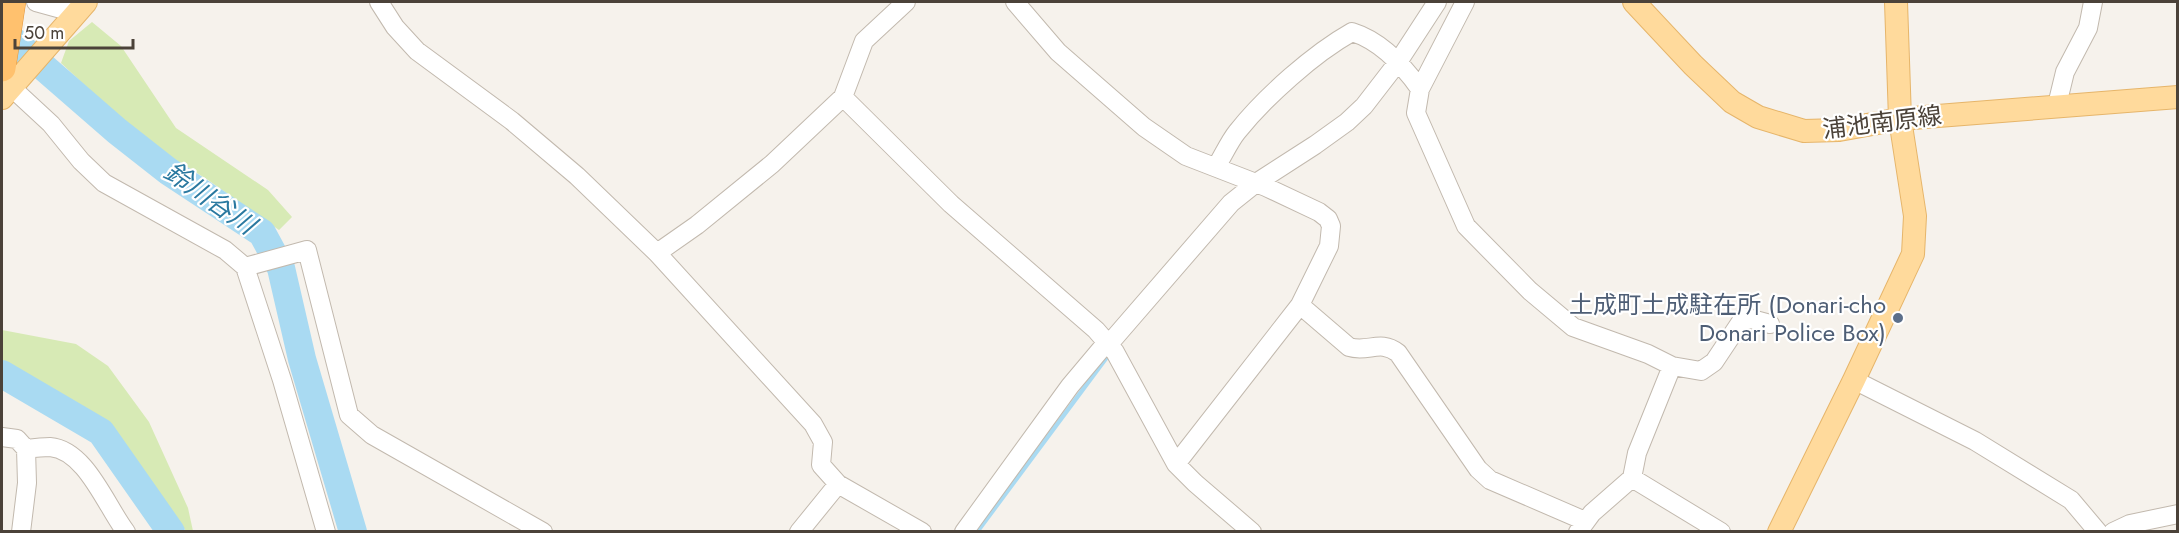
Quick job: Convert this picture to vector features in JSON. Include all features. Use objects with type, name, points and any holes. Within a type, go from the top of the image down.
[{"type":"highway","points":[[8,81],[12,2]]},
{"type":"main road","name":"浦池南原線","points":[[1634,2],[1693,65],[1732,102],[1758,117],[1804,131],[1839,130],[1900,119],[2178,97]]},
{"type":"main road","points":[[1779,531],[1913,255],[1915,216],[1900,119],[1896,2]]},
{"type":"main road","points":[[8,81],[50,41],[79,5]]},
{"type":"street","points":[[36,2],[79,5]]},
{"type":"street","points":[[379,2],[395,27],[417,51],[512,121],[577,176],[657,253],[813,424],[823,442],[821,465],[838,484],[922,531]]},
{"type":"street","points":[[657,253],[698,225],[772,164],[843,97],[864,41],[906,2]]},
{"type":"street","points":[[1015,2],[1058,52],[1144,127],[1186,156],[1261,185],[1319,212],[1328,219],[1331,226],[1329,246],[1300,305],[1176,464]]},
{"type":"street","points":[[964,531],[1070,386],[1110,347],[1204,232],[1231,203],[1261,185],[1347,122],[1364,106],[1401,64],[1437,2]]},
{"type":"street","points":[[1465,2],[1420,89],[1416,113],[1466,226],[1530,291],[1573,327],[1648,354],[1672,366],[1701,371],[1714,362],[1744,317],[1770,324]]},
{"type":"street","points":[[2057,105],[2065,72],[2088,28],[2093,2]]},
{"type":"street","points":[[1216,167],[1236,133],[1260,107],[1333,43],[1352,32],[1366,37],[1401,64],[1420,89]]},
{"type":"street","points":[[8,81],[51,124],[81,161],[104,183],[252,265],[307,250],[349,415],[372,435],[543,531]]},
{"type":"street","points":[[843,97],[951,204],[1003,251],[1077,312],[1110,347],[1176,464],[1252,531]]},
{"type":"street","points":[[252,265],[282,380],[326,531]]},
{"type":"street","points":[[1300,305],[1349,347],[1355,349],[1384,346],[1398,353],[1478,468],[1490,480],[1581,526],[1632,478],[1637,453],[1672,366]]},
{"type":"street","points":[[1854,380],[1975,441],[2071,500],[2097,531]]},
{"type":"street","points":[[2,437],[17,440],[26,449],[27,483],[21,531]]},
{"type":"street","points":[[26,449],[51,447],[66,453],[84,467],[126,531]]},
{"type":"street","points":[[1632,478],[1722,531]]},
{"type":"street","points":[[799,531],[838,484]]},
{"type":"street","points":[[2113,531],[2130,524],[2178,514]]},
{"type":"green space","points":[[92,22],[121,46],[176,128],[268,190],[292,217],[279,230],[208,180],[141,138],[61,63],[69,41]]},
{"type":"green space","points":[[2,330],[76,344],[108,366],[149,422],[188,508],[193,531],[186,531],[108,423],[49,386],[2,362]]},
{"type":"waterway","name":"鈴川谷川","points":[[2,31],[117,131],[168,171],[262,233],[281,268],[302,359],[353,532]]},
{"type":"waterway","points":[[977,532],[1110,353]]},
{"type":"waterway","points":[[2,374],[101,432],[171,532]]},
{"type":"place","name":"土成町土成駐在所 (Donari-cho Donari Police Box)","points":[[1898,318]]}]
